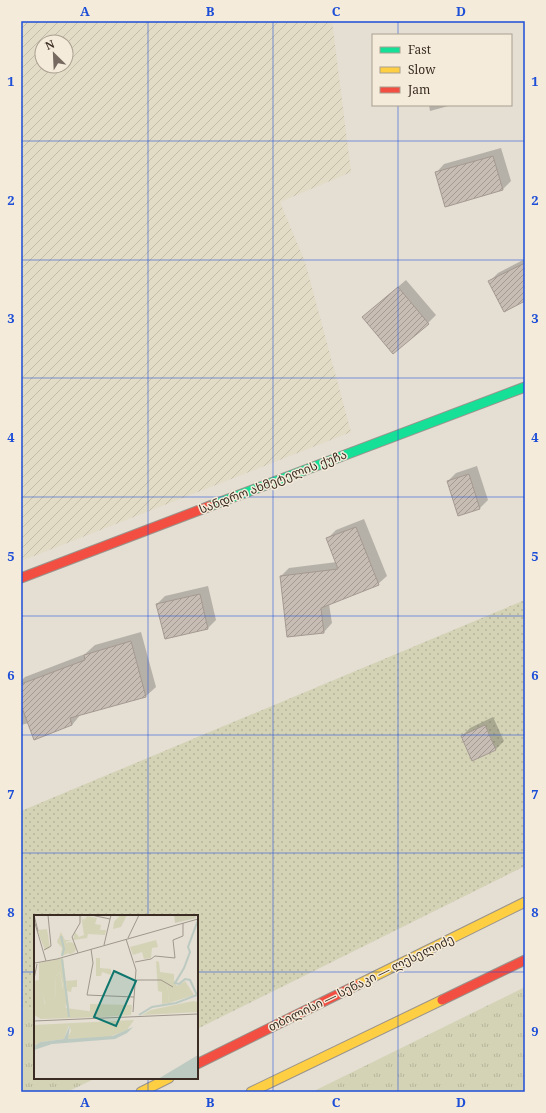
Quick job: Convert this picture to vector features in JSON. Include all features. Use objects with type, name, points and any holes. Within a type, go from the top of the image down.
[{"type":"main road","name":"სანდრო ახმეტელის ქუჩა","points":[[21,578],[525,387]]},
{"type":"main road","name":"თბილისი — სენაკი — ლესელიძე","points":[[198,1064],[525,902]]},
{"type":"main road","points":[[251,1092],[525,960]]},
{"type":"main road","points":[[141,1092],[167,1079]]},
{"type":"shaded area","points":[[21,21],[212,21],[213,23],[221,21],[332,21],[351,172],[280,202],[305,262],[351,432],[21,561]]},
{"type":"green space","points":[[525,600],[525,866],[198,1029],[198,915],[34,915],[34,1008],[21,1010],[21,811]]},
{"type":"green space","points":[[525,987],[525,1092],[312,1092]]},
{"type":"green space","points":[[34,1008],[34,1079],[94,1079],[67,1092],[21,1092],[21,1010]]},
{"type":"building","points":[[493,156],[503,190],[445,207],[435,172]]},
{"type":"building","points":[[525,263],[525,301],[504,312],[488,281]]},
{"type":"building","points":[[398,287],[429,324],[393,354],[362,317]]},
{"type":"building","points":[[469,474],[480,509],[458,516],[447,481]]},
{"type":"building","points":[[356,527],[379,585],[321,608],[324,633],[287,637],[280,576],[338,569],[326,538]]},
{"type":"building","points":[[200,594],[208,629],[165,639],[156,604]]},
{"type":"building","points":[[131,641],[146,697],[70,718],[72,725],[34,740],[21,705],[21,684],[85,660],[84,655]]},
{"type":"building","points":[[485,725],[496,750],[472,761],[461,736]]},
{"type":"traffic: fast","points":[[210,506],[525,387]]},
{"type":"traffic: slow","points":[[357,985],[525,902]]},
{"type":"traffic: slow","points":[[251,1092],[442,1000]]},
{"type":"traffic: slow","points":[[141,1092],[167,1079]]},
{"type":"traffic: jam","points":[[21,578],[210,506]]},
{"type":"traffic: jam","points":[[442,1000],[525,960]]},
{"type":"traffic: jam","points":[[198,1064],[357,985]]}]
